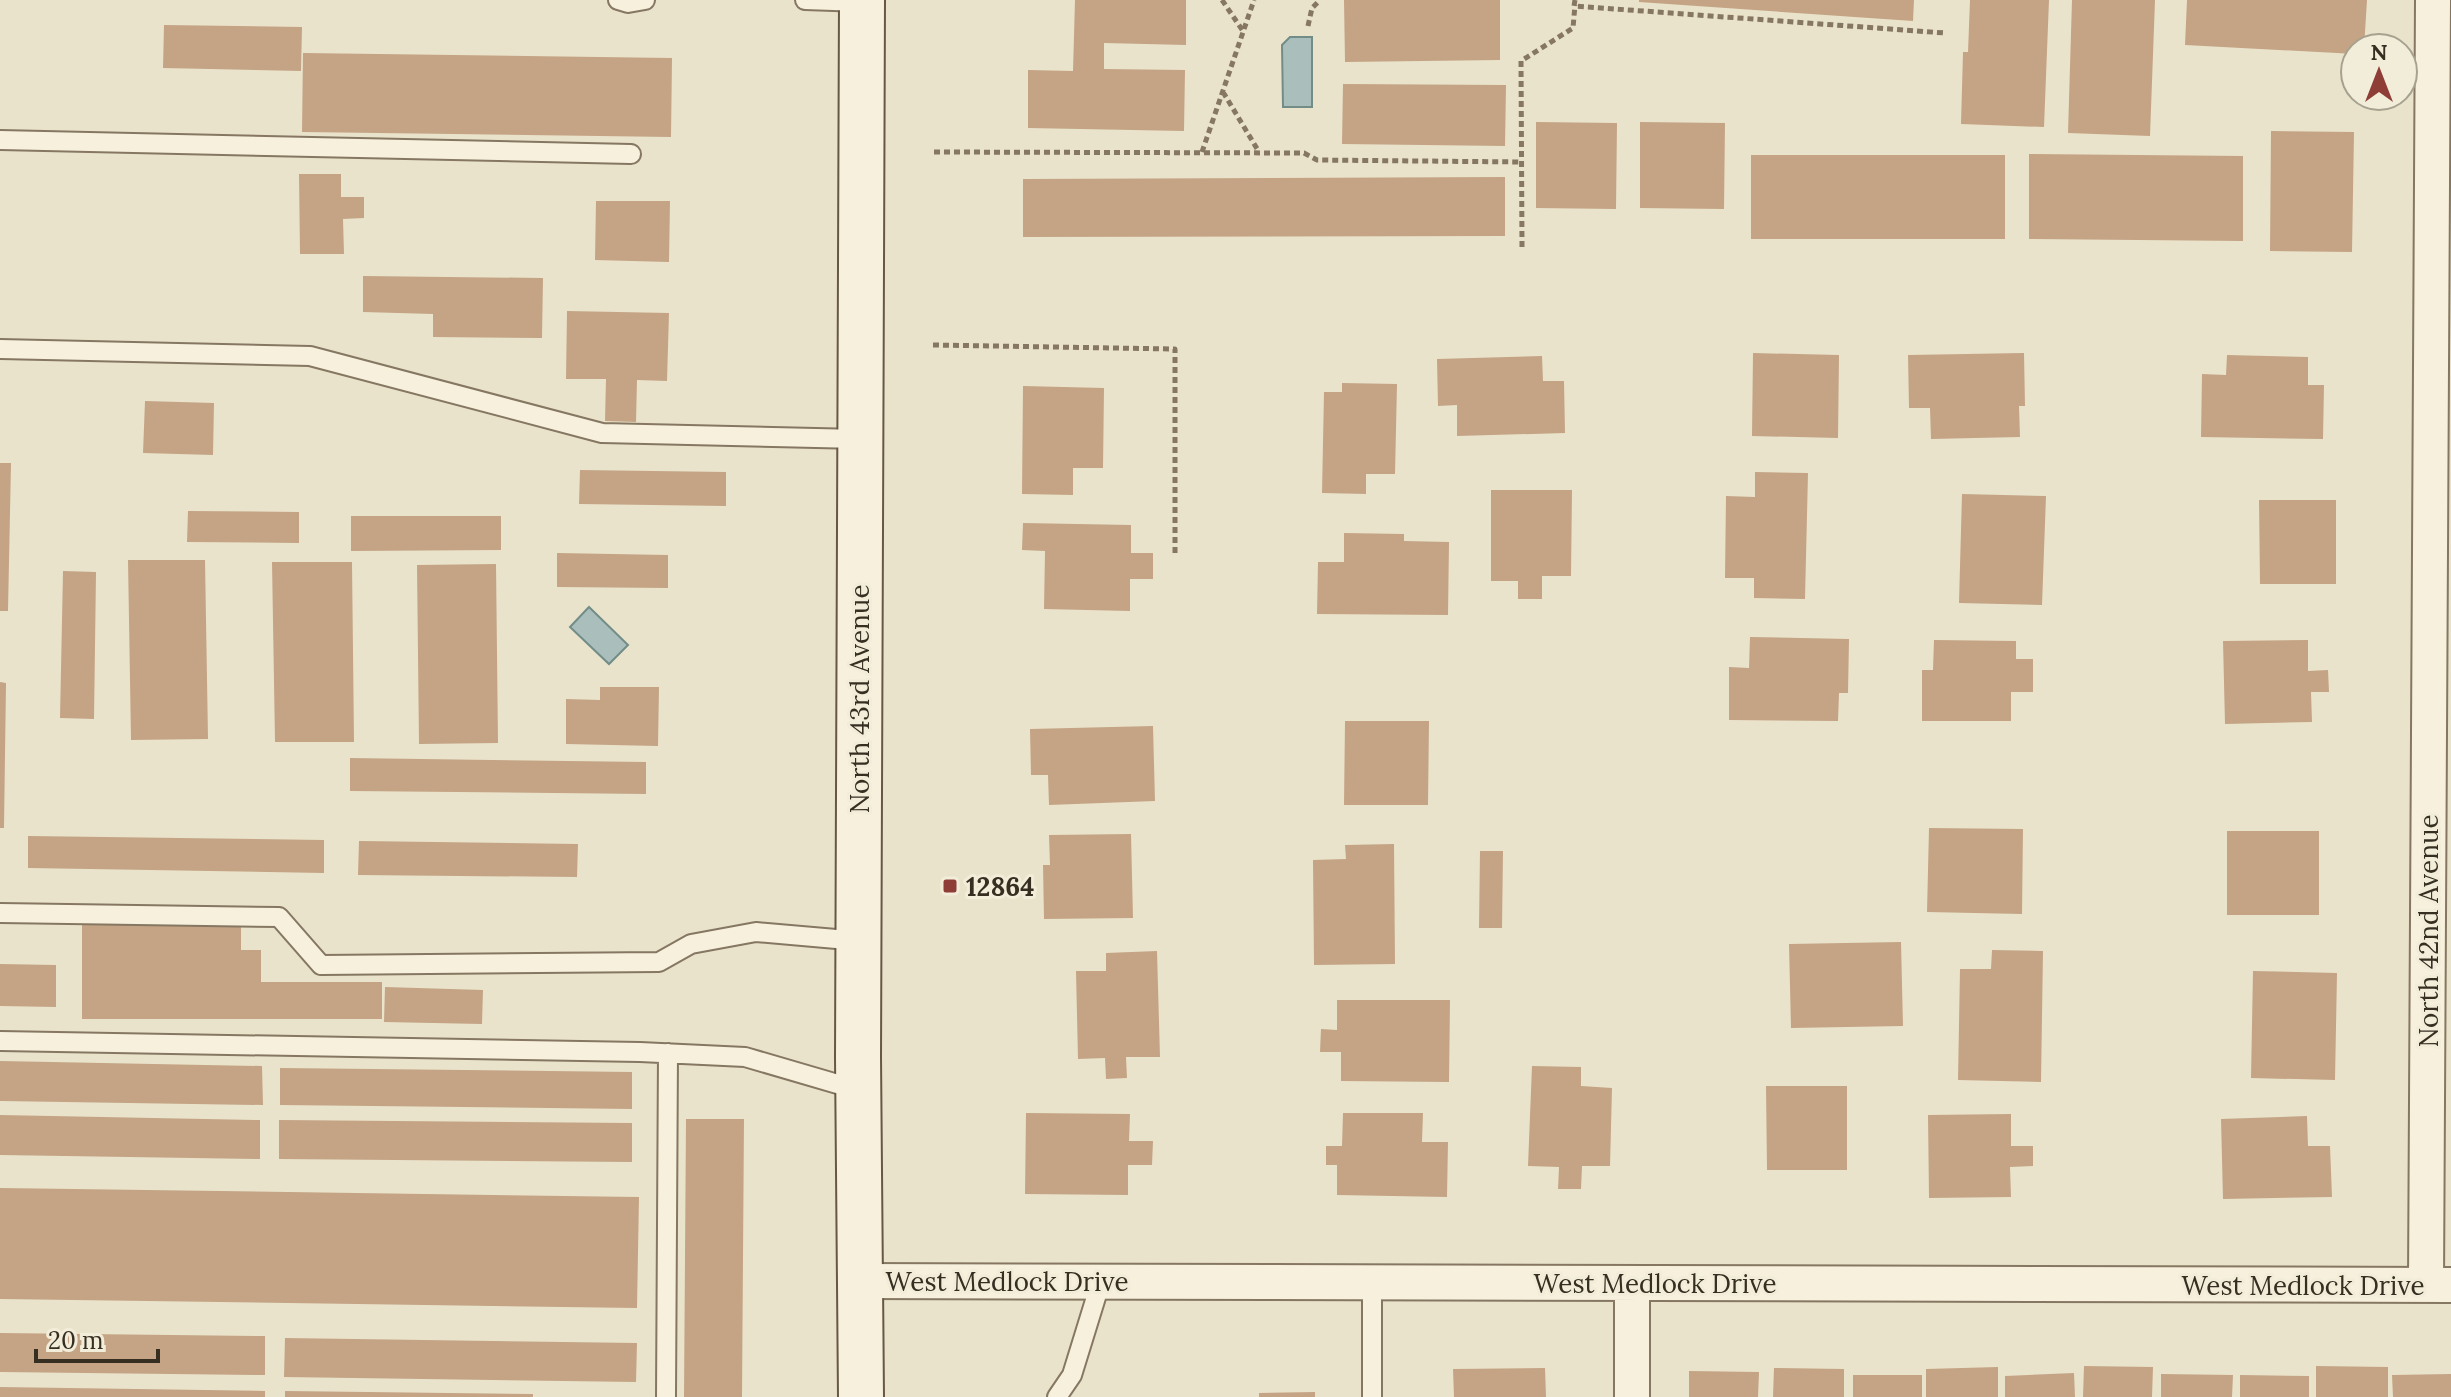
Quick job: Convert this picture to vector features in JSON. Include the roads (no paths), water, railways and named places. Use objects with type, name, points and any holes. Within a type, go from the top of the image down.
[{"type":"main road","name":"North 43rd Avenue","points":[[861,1397],[858,1090],[862,1]]},
{"type":"street","name":"North 42nd Avenue","points":[[2433,0],[2442,174],[2439,1285]]},
{"type":"street","name":"West Medlock Drive","points":[[858,1281],[2439,1285]]},
{"type":"street","points":[[1632,1283],[1632,1397]]},
{"type":"lane","points":[[618,0],[628,3],[645,0]]},
{"type":"lane","points":[[805,0],[862,1]]},
{"type":"lane","points":[[0,140],[631,154]]},
{"type":"lane","points":[[0,349],[310,356],[602,433],[859,439]]},
{"type":"lane","points":[[0,913],[279,917],[321,965],[659,962],[691,944],[756,932],[859,941]]},
{"type":"lane","points":[[0,1041],[745,1057],[858,1090]]},
{"type":"lane","points":[[666,1397],[668,1053]]},
{"type":"lane","points":[[1057,1397],[1072,1375],[1101,1281]]},
{"type":"lane","points":[[1372,1281],[1372,1397]]},
{"type":"place","name":"12864","points":[[950,886]]}]
